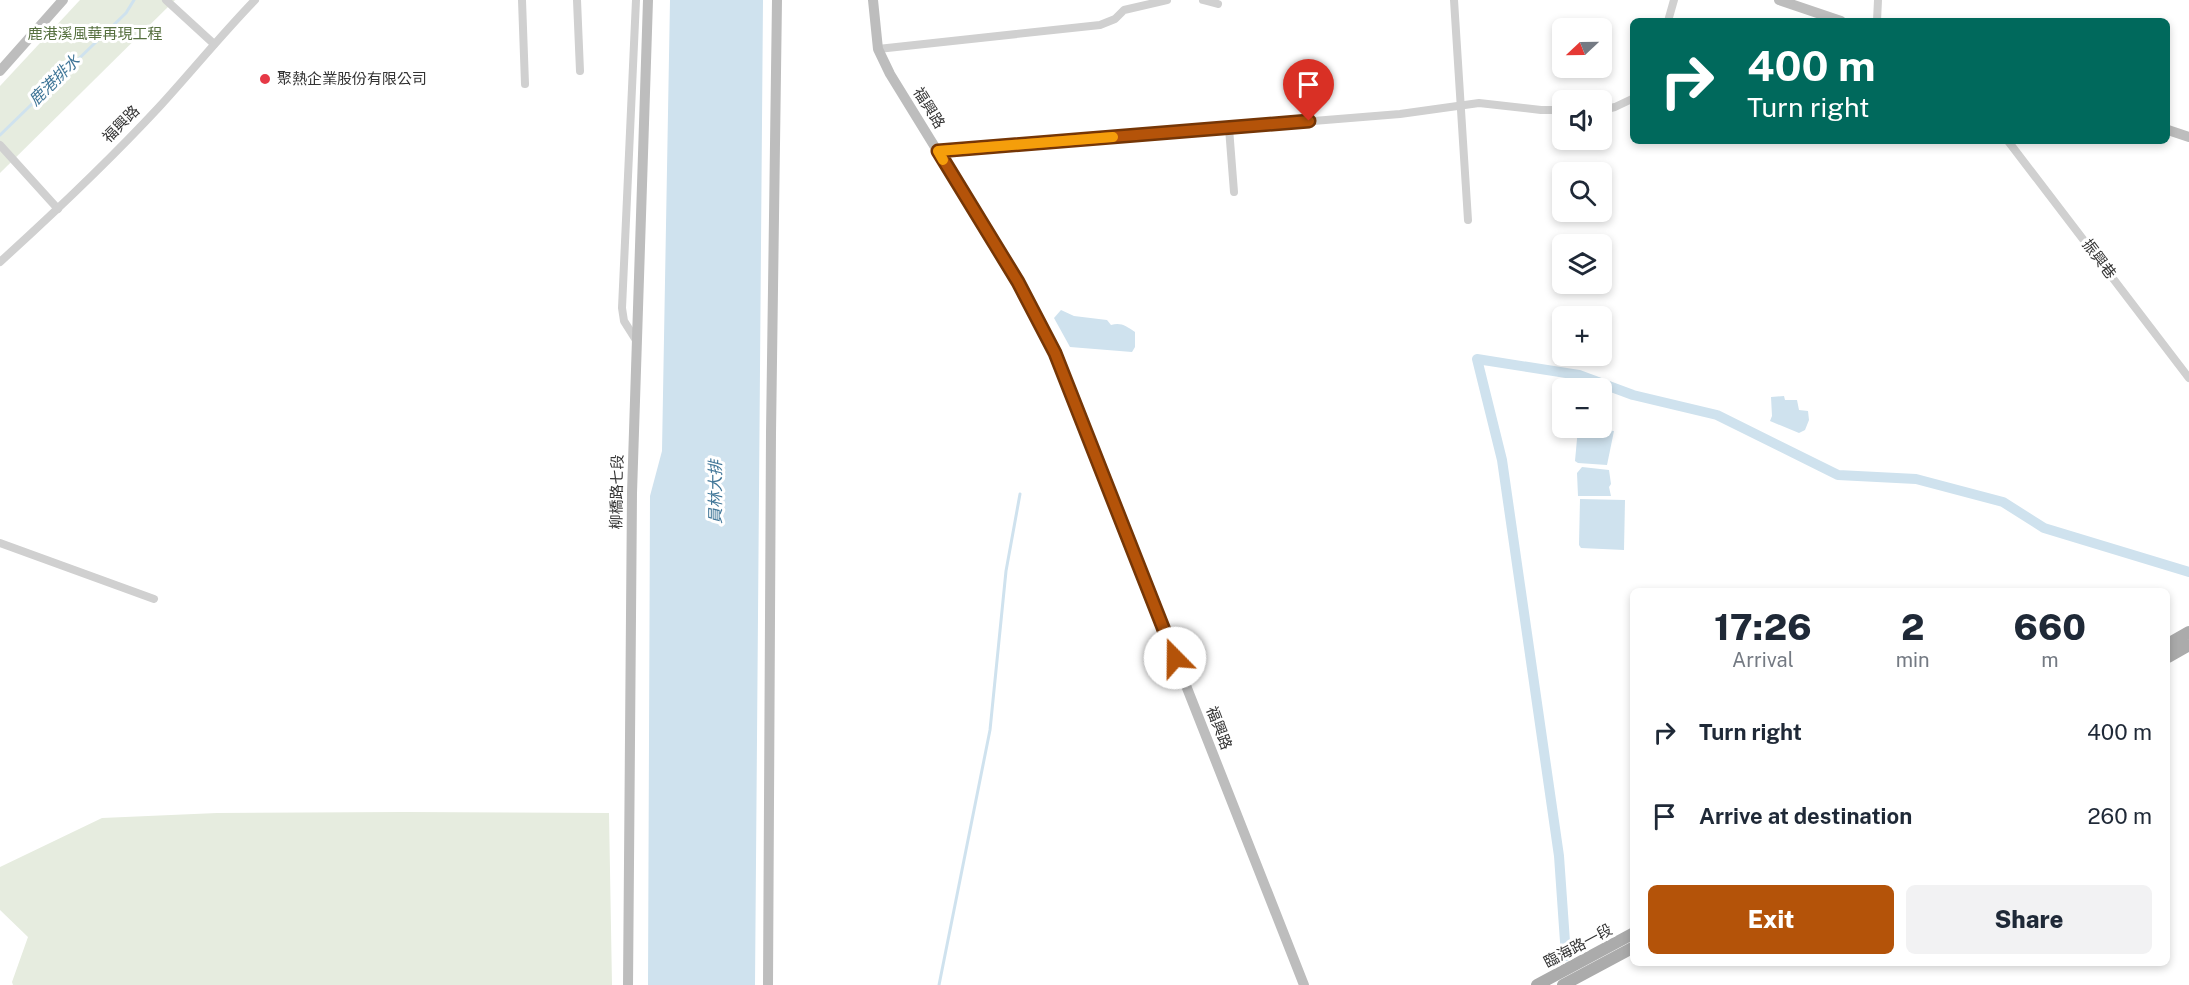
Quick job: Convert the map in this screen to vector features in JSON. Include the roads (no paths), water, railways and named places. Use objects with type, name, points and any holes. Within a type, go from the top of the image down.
[{"type":"main road","points":[[0,71],[63,0]]},
{"type":"main road","name":"柳橋路七段","points":[[628,985],[632,504],[648,0]]},
{"type":"main road","points":[[768,985],[771,433],[777,0]]},
{"type":"main road","name":"福興路","points":[[873,0],[878,49],[890,74],[1018,282],[1055,353],[1304,985]]},
{"type":"main road","points":[[1779,0],[1832,18]]},
{"type":"main road","points":[[2170,131],[2189,137]]},
{"type":"main road","points":[[2170,643],[2189,632]]},
{"type":"main road","points":[[2170,656],[2189,645]]},
{"type":"main road","name":"臨海路一段","points":[[1537,985],[1630,935]]},
{"type":"main road","name":"臨海路一段","points":[[1563,985],[1630,949]]},
{"type":"street","points":[[166,0],[214,44]]},
{"type":"street","name":"福興路","points":[[0,262],[58,209],[160,105],[255,0]]},
{"type":"street","points":[[522,0],[525,84]]},
{"type":"street","points":[[577,0],[580,71]]},
{"type":"street","points":[[636,0],[622,308],[624,321],[636,340]]},
{"type":"street","points":[[878,49],[1100,26],[1115,19],[1124,10],[1167,0]]},
{"type":"street","points":[[1203,0],[1218,4]]},
{"type":"street","points":[[1454,0],[1468,220]]},
{"type":"street","points":[[1669,18],[1674,0]]},
{"type":"street","points":[[1877,18],[1878,0]]},
{"type":"street","points":[[1612,108],[1630,100]]},
{"type":"street","points":[[938,151],[1400,114],[1479,103],[1552,110]]},
{"type":"street","points":[[1229,128],[1234,192]]},
{"type":"street","name":"振興巷","points":[[2010,144],[2189,378]]},
{"type":"street","points":[[0,145],[58,209]]},
{"type":"street","points":[[0,543],[154,599]]},
{"type":"water","name":"員林大排","points":[[670,0],[763,0],[755,985],[648,985],[650,496],[662,451]]},
{"type":"water","points":[[1061,310],[1074,316],[1107,320],[1111,325],[1126,326],[1135,332],[1135,347],[1132,352],[1070,347],[1054,318]]},
{"type":"water","points":[[1784,396],[1785,400],[1797,400],[1799,410],[1808,411],[1809,420],[1805,430],[1799,433],[1770,421],[1771,397]]},
{"type":"water","points":[[1612,431],[1614,431],[1607,465],[1575,461],[1577,438],[1612,438]]},
{"type":"water","points":[[1582,467],[1609,470],[1611,496],[1578,496],[1577,473]]},
{"type":"water","points":[[1580,499],[1625,500],[1624,550],[1581,548],[1579,545]]},
{"type":"waterway","name":"鹿港排水","points":[[0,135],[126,13],[134,0]]},
{"type":"waterway","points":[[1566,956],[1559,856],[1502,460],[1477,359],[1579,375],[1633,395],[1717,415],[1838,475],[1916,479],[2003,502],[2044,528],[2189,572]]},
{"type":"waterway","points":[[939,985],[990,730],[1006,571],[1020,494]]},
{"type":"place","name":"聚熱企業股份有限公司","points":[[265,79]]},
{"type":"park label","name":"鹿港溪風華再現工程","points":[[95,34]]}]
